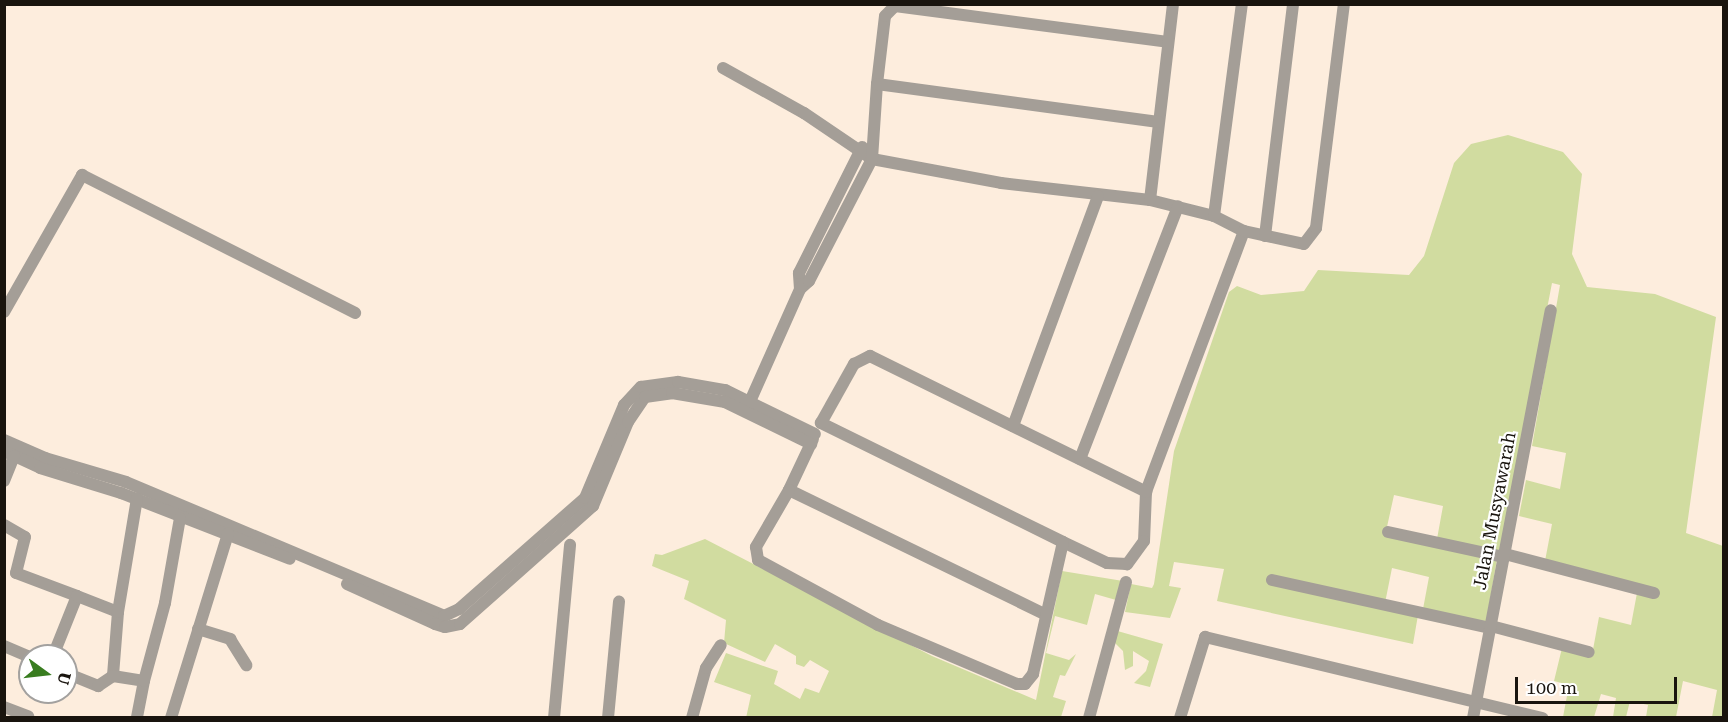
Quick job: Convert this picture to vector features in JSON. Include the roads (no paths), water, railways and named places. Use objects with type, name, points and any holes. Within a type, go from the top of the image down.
[{"type":"street","points":[[1150,200],[1173,4]]},
{"type":"street","points":[[1214,216],[1242,4]]},
{"type":"street","points":[[1265,236],[1293,4]]},
{"type":"street","points":[[723,68],[813,119],[857,152],[872,159],[1098,196],[1150,200],[1214,216],[1244,231],[1304,244],[1316,228],[1344,4]]},
{"type":"street","points":[[800,289],[810,281],[872,159],[871,138],[885,15],[895,6],[1168,42]]},
{"type":"street","points":[[877,84],[1158,123]]},
{"type":"street","points":[[749,405],[800,289],[800,273],[857,152],[871,138]]},
{"type":"street","points":[[4,312],[82,175],[355,313]]},
{"type":"street","points":[[845,177],[860,183]]},
{"type":"street","points":[[1013,426],[1098,196]]},
{"type":"street","points":[[1080,459],[1178,206]]},
{"type":"street","points":[[4,440],[320,567],[397,609],[452,627],[589,502],[636,407],[656,389],[749,405],[1107,562],[1127,564],[1140,550],[1146,533],[1146,492],[1244,231]]},
{"type":"street","name":"Jalan Musyawarah","points":[[1473,717],[1551,310]]},
{"type":"street","points":[[1063,542],[1044,614],[1033,674],[1025,684],[1017,684],[958,662],[878,625],[758,560],[756,547],[789,490],[854,364],[866,355],[879,358],[1146,492]]},
{"type":"street","points":[[4,481],[9,453],[66,478],[124,488],[137,499],[180,518],[280,551]]},
{"type":"street","points":[[789,490],[1044,614]]},
{"type":"street","points":[[113,676],[118,612],[137,499]]},
{"type":"street","points":[[137,717],[165,603],[180,518]]},
{"type":"street","points":[[4,525],[25,537],[16,573],[118,612]]},
{"type":"street","points":[[1388,532],[1504,556],[1654,593]]},
{"type":"street","points":[[171,717],[228,534]]},
{"type":"street","points":[[554,717],[570,545]]},
{"type":"street","points":[[1272,580],[1491,627],[1589,652]]},
{"type":"street","points":[[1089,717],[1126,582]]},
{"type":"street","points":[[61,644],[77,596]]},
{"type":"street","points":[[608,717],[619,602]]},
{"type":"street","points":[[198,629],[230,639],[246,665]]},
{"type":"street","points":[[1180,717],[1205,637],[1542,717]]},
{"type":"street","points":[[692,717],[706,668],[721,645]]},
{"type":"street","points":[[4,646],[18,652]]},
{"type":"street","points":[[78,678],[98,686],[113,676],[144,681]]},
{"type":"street","points":[[4,707],[28,716]]}]
